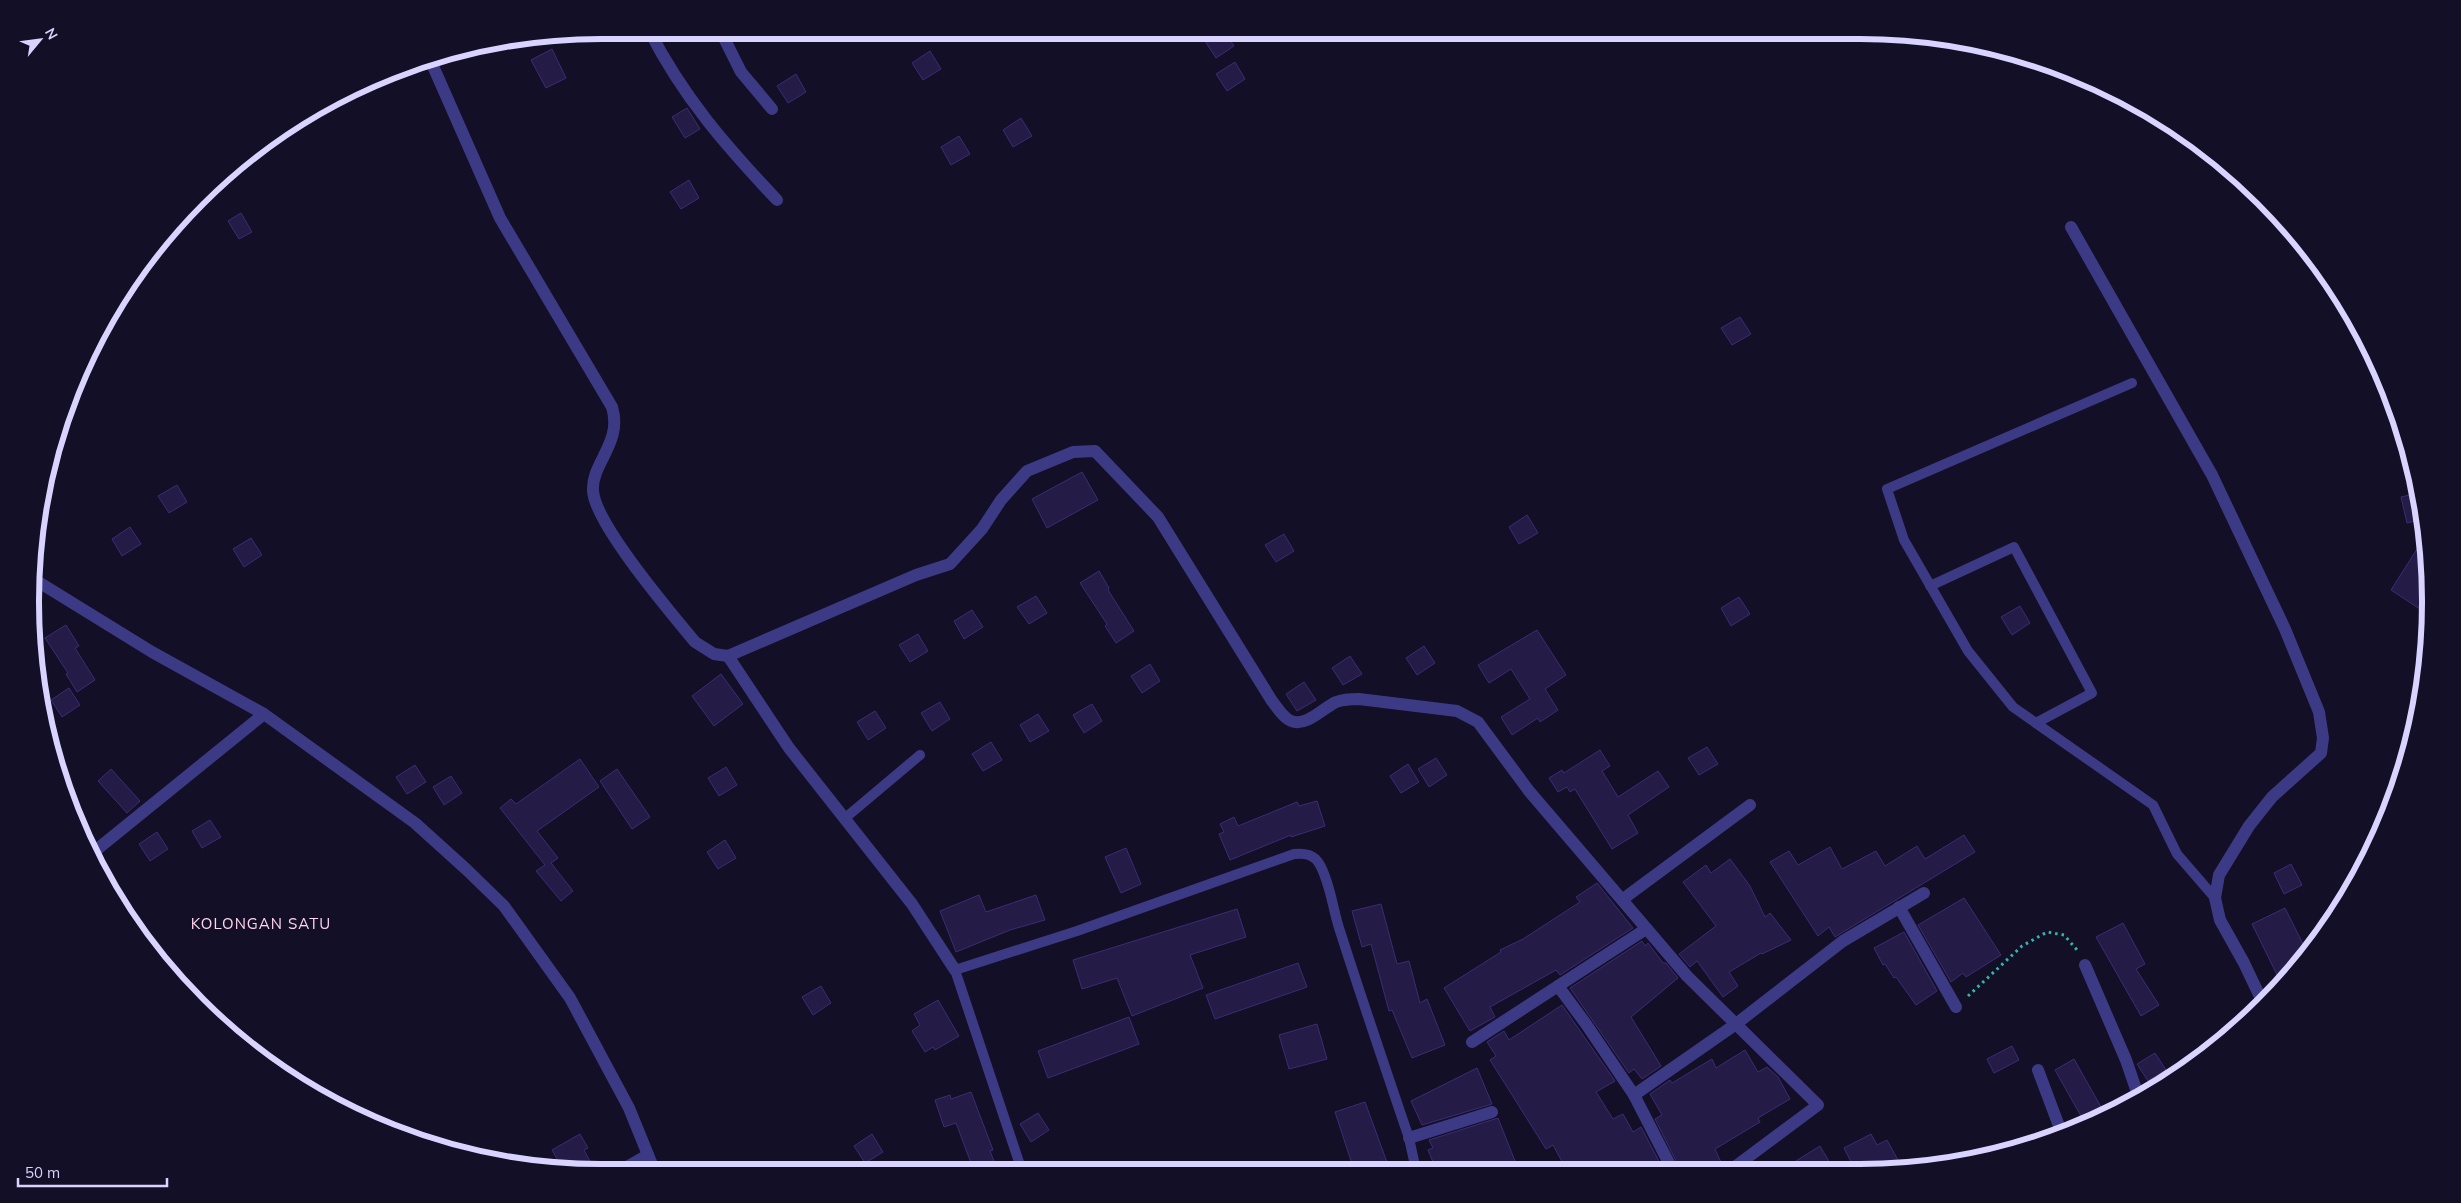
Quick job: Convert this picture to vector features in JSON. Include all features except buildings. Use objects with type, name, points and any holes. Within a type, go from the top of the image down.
[{"type":"street","points":[[654,39],[687,96],[703,118],[777,200]]},
{"type":"street","points":[[724,39],[741,72],[772,110]]},
{"type":"street","points":[[432,65],[500,218],[612,407],[616,418],[614,431],[595,478],[593,491],[598,509],[612,534],[696,642],[714,654],[728,656],[907,578],[950,564],[982,529],[1001,500],[1027,471],[1073,452],[1095,452],[1158,517],[1272,701],[1290,721],[1298,722],[1314,717],[1334,703],[1348,699],[1457,711],[1468,715],[1478,722],[1529,791],[1623,899],[1646,929],[1688,976],[1818,1106],[1739,1164]]},
{"type":"street","points":[[2072,227],[2212,475],[2285,629],[2319,712],[2323,738],[2321,752],[2272,797],[2249,826],[2219,875],[2215,898],[2220,920],[2260,996]]},
{"type":"street","points":[[40,583],[152,652],[264,714],[416,822],[504,906],[570,998],[629,1108],[652,1164]]},
{"type":"street","points":[[728,656],[788,748],[912,904],[955,970]]},
{"type":"street","points":[[97,850],[160,801],[264,714]]},
{"type":"street","points":[[1623,899],[1750,805]]},
{"type":"street","points":[[1634,1095],[1736,1024],[1843,941],[1924,892]]},
{"type":"street","points":[[1899,907],[1956,1007]]},
{"type":"street","points":[[1472,1042],[1646,929]]},
{"type":"street","points":[[2085,965],[2126,1060],[2137,1091]]},
{"type":"street","points":[[1558,986],[1634,1095],[1669,1164]]},
{"type":"street","points":[[2038,1070],[2059,1127]]},
{"type":"street","points":[[1409,1138],[1492,1112]]},
{"type":"street","points":[[632,1164],[648,1155]]},
{"type":"lane","points":[[2132,383],[1887,490],[1904,540],[1930,586],[1968,651],[2013,707],[2153,804],[2177,854],[2215,898]]},
{"type":"lane","points":[[1930,586],[2014,547],[2092,692],[2036,723]]},
{"type":"lane","points":[[844,819],[920,755]]},
{"type":"lane","points":[[1020,1164],[955,970],[1078,931],[1294,854],[1312,856],[1320,864],[1324,874],[1340,932],[1409,1138],[1415,1164]]},
{"type":"path","points":[[1956,1007],[2022,946],[2047,932],[2064,935],[2074,946],[2085,965]]},
{"type":"district","name":"KOLONGAN SATU","points":[[261,923]]}]
